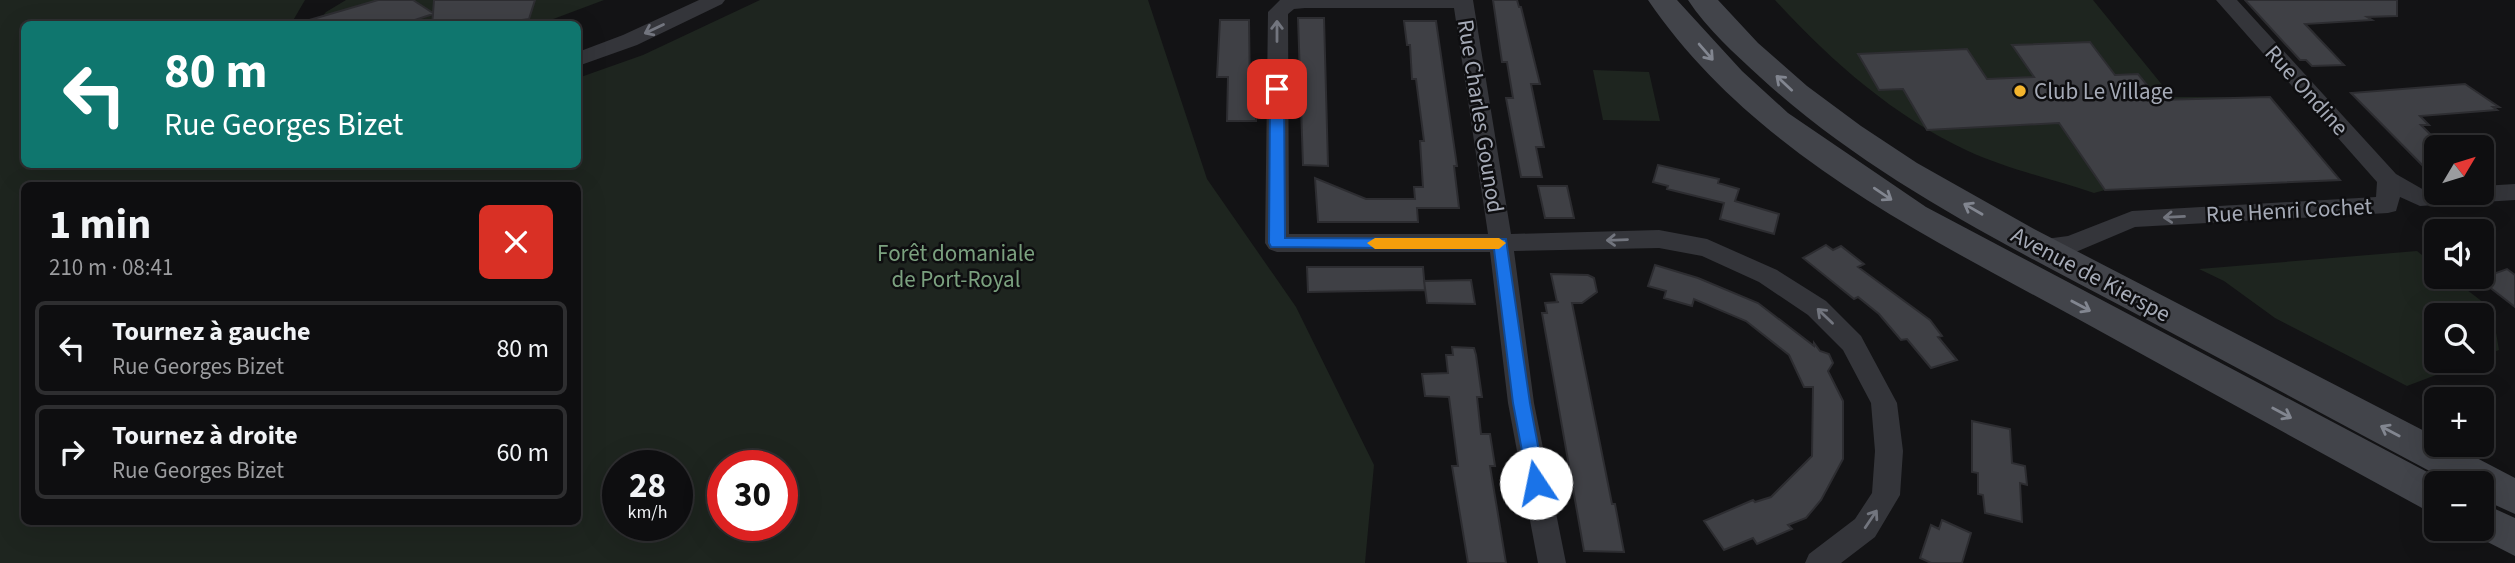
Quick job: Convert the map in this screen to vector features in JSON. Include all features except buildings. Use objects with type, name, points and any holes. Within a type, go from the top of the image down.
[{"type":"main road","name":"Avenue de Kierspe","points":[[1662,0],[1712,59],[1776,118],[1913,215],[2424,490]]},
{"type":"main road","name":"Avenue de Kierspe","points":[[1702,0],[1722,24],[1805,102],[1882,158],[2038,247],[2515,497]]},
{"type":"main road","points":[[2494,527],[2515,538]]},
{"type":"street","points":[[581,58],[630,40],[715,0]]},
{"type":"street","name":"Rue Ondine","points":[[2226,0],[2388,180]]},
{"type":"street","points":[[1463,1],[1305,2],[1288,4],[1278,12],[1277,243],[1501,243],[1659,239],[1707,248],[1768,276],[1817,308],[1852,343],[1884,403],[1889,451],[1886,495],[1865,528],[1819,563]]},
{"type":"street","name":"Rue Charles Gounod","points":[[1463,1],[1501,243],[1521,403],[1552,563]]},
{"type":"street","name":"Rue Henri Cochet","points":[[2038,247],[2071,245],[2132,219],[2389,205],[2388,180]]},
{"type":"street","name":"Rue Henri Cochet","points":[[2388,180],[2420,198],[2515,192]]},
{"type":"green space","name":"Forêt domaniale de Port-Royal","points":[[0,0],[305,0],[293,21],[21,21],[21,168],[581,168],[581,77],[643,55],[760,0],[1148,0],[1207,179],[1296,307],[1374,465],[1365,563],[0,563]]},
{"type":"green space","points":[[346,0],[604,0],[548,21],[318,21],[326,12]]},
{"type":"green space","name":"Club Le Village","points":[[1775,0],[2093,0],[2172,97],[2270,97],[2340,180],[2105,190],[2094,193],[2014,169],[1940,137],[1888,104],[1840,65]]},
{"type":"green space","points":[[1593,70],[1649,72],[1660,121],[1603,120]]},
{"type":"green space","points":[[2417,251],[2424,257],[2424,289],[2466,289],[2484,303],[2424,303],[2424,373],[2441,373],[2407,386],[2275,318],[2224,281],[2199,269]]},
{"type":"green space","points":[[2494,321],[2499,350],[2494,352]]},
{"type":"slow traffic","points":[[1375,243],[1499,243]]},
{"type":"place","name":"Club Le Village","points":[[2020,91]]},
{"type":"route","points":[[1277,89],[1277,243],[1501,243],[1521,403],[1536,483]]}]
